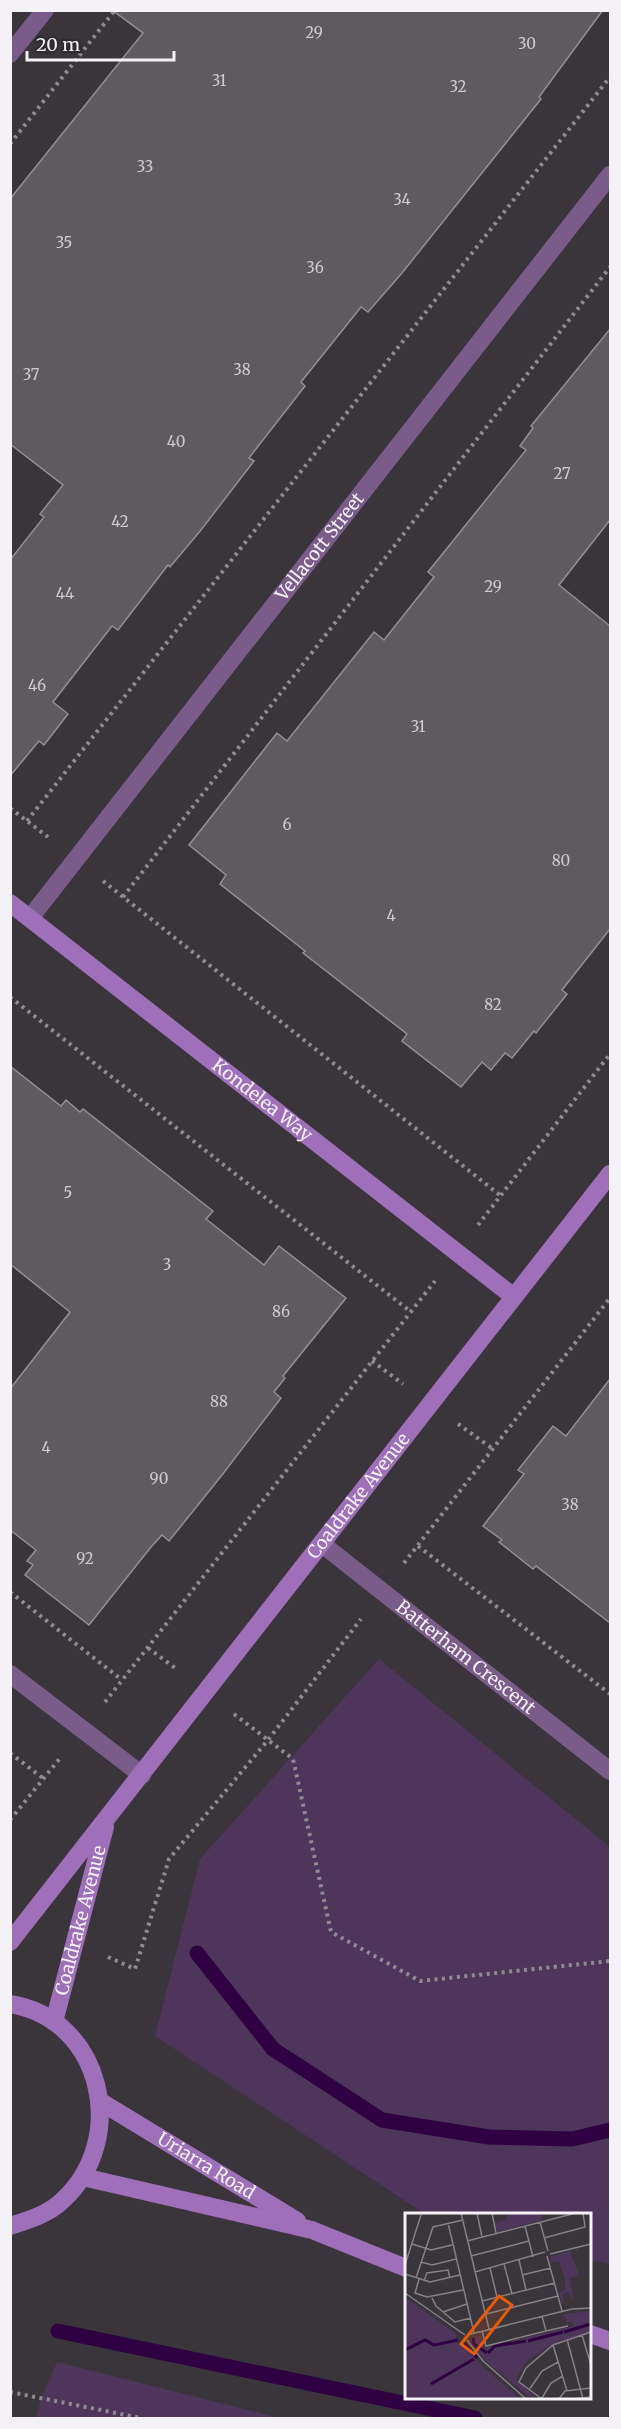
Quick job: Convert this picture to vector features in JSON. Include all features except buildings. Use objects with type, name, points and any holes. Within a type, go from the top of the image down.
[{"type":"street","points":[[10,54],[45,10]]},
{"type":"street","name":"Vellacott Street","points":[[30,918],[610,175]]},
{"type":"street","name":"Kondelea Way","points":[[10,903],[514,1297]]},
{"type":"street","name":"Coaldrake Avenue","points":[[10,1942],[610,1173]]},
{"type":"street","name":"Batterham Crescent","points":[[322,1544],[610,1771]]},
{"type":"street","points":[[10,1674],[142,1775]]},
{"type":"street","name":"Coaldrake Avenue","points":[[54,2022],[107,1820]]},
{"type":"street","points":[[10,2004],[23,2006],[54,2022],[77,2043],[93,2071],[101,2102],[99,2141],[83,2177],[63,2201],[36,2218],[10,2226]]},
{"type":"street","name":"Uriarra Road","points":[[101,2102],[312,2230]]},
{"type":"street","name":"Uriarra Road","points":[[83,2177],[312,2230],[405,2268]]},
{"type":"street","points":[[591,2334],[610,2341]]},
{"type":"path","points":[[10,144],[115,10]]},
{"type":"path","points":[[27,821],[610,77]]},
{"type":"path","points":[[123,897],[610,267]]},
{"type":"path","points":[[10,808],[501,1196]]},
{"type":"path","points":[[10,997],[411,1312]]},
{"type":"path","points":[[10,1820],[84,1730],[610,1054]]},
{"type":"path","points":[[135,1969],[170,1859],[268,1740],[610,1298]]},
{"type":"path","points":[[418,1546],[610,1694]]},
{"type":"path","points":[[10,1593],[123,1680]]},
{"type":"path","points":[[10,1753],[44,1779]]},
{"type":"path","points":[[293,1759],[331,1932],[420,1981],[610,1962]]},
{"type":"path","points":[[10,2392],[141,2418]]},
{"type":"shaded area","points":[[379,1659],[610,1847],[610,2264],[591,2260],[591,2213],[423,2213],[155,2036],[200,1859]]},
{"type":"shaded area","points":[[57,2362],[280,2418],[36,2418],[41,2399]]},
{"type":"waterway","points":[[197,1953],[273,2049],[382,2120],[489,2137],[572,2139],[610,2130]]},
{"type":"waterway","points":[[58,2331],[475,2418]]}]
